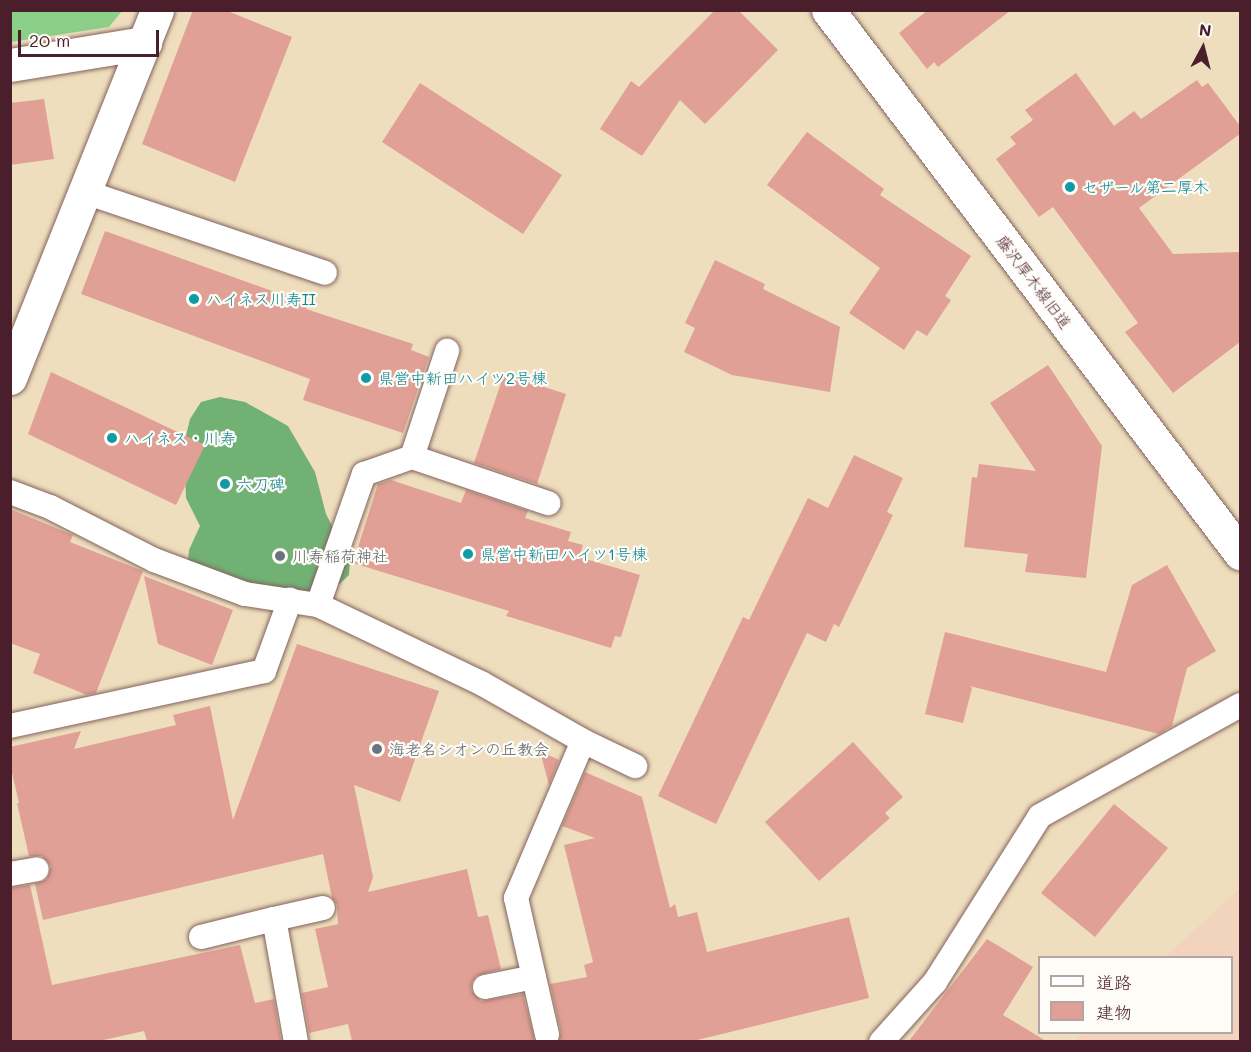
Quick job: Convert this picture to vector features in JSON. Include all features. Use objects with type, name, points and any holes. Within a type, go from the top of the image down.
[{"type":"street","points":[[10,378],[25,311],[85,192],[157,10]]},
{"type":"street","name":"藤沢厚木線旧道","points":[[828,10],[1240,553]]},
{"type":"street","points":[[10,65],[145,43]]},
{"type":"lane","points":[[85,192],[325,273]]},
{"type":"lane","points":[[412,457],[447,351]]},
{"type":"lane","points":[[318,605],[364,474],[412,457],[548,503]]},
{"type":"lane","points":[[10,492],[51,507],[154,560],[245,594],[318,605],[480,683],[584,741],[635,766]]},
{"type":"lane","points":[[10,726],[264,671],[290,600]]},
{"type":"lane","points":[[881,1041],[935,982],[1040,816],[1240,705]]},
{"type":"lane","points":[[547,1035],[516,898],[584,741]]},
{"type":"lane","points":[[10,874],[37,869]]},
{"type":"lane","points":[[201,937],[323,908]]},
{"type":"lane","points":[[274,919],[296,1041]]},
{"type":"lane","points":[[485,987],[534,977]]},
{"type":"shaded area","points":[[1240,888],[1240,1041],[1074,1041],[1083,1034],[1233,1034],[1233,956],[1166,956]]},
{"type":"green space","points":[[11,10],[122,11],[109,27],[11,42]]},
{"type":"green space","points":[[220,397],[245,402],[288,426],[315,472],[326,514],[350,561],[349,575],[316,606],[187,571],[189,550],[200,526],[186,498],[184,444],[190,419],[201,402]]},
{"type":"building","points":[[193,10],[225,10],[292,37],[235,182],[142,144]]},
{"type":"building","points":[[715,10],[738,10],[778,50],[705,124],[680,100],[642,156],[600,129],[631,81],[639,87]]},
{"type":"building","points":[[928,10],[1011,10],[938,67],[934,62],[927,69],[899,33]]},
{"type":"building","name":"セザール第二厚木","points":[[1076,73],[1114,126],[1134,111],[1141,119],[1197,80],[1202,87],[1208,83],[1240,126],[1240,134],[1139,208],[1173,254],[1240,252],[1240,342],[1173,393],[1125,332],[1138,323],[1053,207],[1039,217],[996,159],[1016,144],[1010,137],[1033,120],[1025,110]]},
{"type":"building","points":[[420,83],[562,175],[523,234],[382,142]]},
{"type":"building","points":[[44,99],[54,159],[10,165],[10,103]]},
{"type":"building","points":[[807,132],[884,189],[880,195],[971,256],[945,296],[951,300],[927,336],[917,330],[904,350],[849,313],[880,268],[767,185]]},
{"type":"building","points":[[105,231],[308,304],[306,309],[413,344],[411,350],[429,357],[403,433],[303,400],[310,379],[81,294]]},
{"type":"building","points":[[715,260],[765,284],[763,289],[840,327],[830,392],[732,375],[684,352],[695,328],[685,323]]},
{"type":"building","points":[[1048,365],[1102,446],[1086,578],[1025,572],[1028,554],[964,547],[972,477],[977,478],[979,464],[1036,471],[990,403]]},
{"type":"building","name":"ハイネス・川寿","points":[[51,372],[205,445],[176,505],[28,434]]},
{"type":"building","points":[[504,374],[566,394],[537,484],[474,463]]},
{"type":"building","points":[[854,455],[903,478],[887,512],[893,515],[839,627],[834,624],[826,642],[807,633],[716,824],[658,796],[743,617],[749,620],[808,498],[828,508]]},
{"type":"building","name":"県営中新田ハイツ1号棟","points":[[391,480],[461,503],[466,490],[528,511],[525,518],[571,532],[568,541],[583,545],[579,557],[640,575],[621,637],[615,636],[611,648],[506,616],[509,611],[353,563],[378,484]]},
{"type":"building","points":[[10,509],[73,535],[70,542],[143,571],[96,693],[87,695],[33,673],[40,654],[10,643]]},
{"type":"building","points":[[1167,565],[1216,651],[1187,668],[1172,726],[1159,734],[970,686],[972,688],[963,723],[925,714],[945,632],[1106,672],[1132,585]]},
{"type":"building","points":[[144,576],[233,610],[212,665],[158,644]]},
{"type":"building","points":[[297,644],[439,691],[400,802],[354,785],[373,877],[368,892],[467,869],[478,917],[488,915],[501,969],[476,976],[471,990],[481,1001],[523,994],[535,1041],[352,1041],[348,1024],[309,1033],[302,993],[328,987],[315,929],[338,924],[337,905],[332,898],[323,854],[43,920],[35,884],[47,879],[51,866],[42,856],[29,856],[10,764],[10,747],[81,731],[74,749],[176,725],[173,715],[210,706],[233,820]]},
{"type":"building","points":[[853,742],[903,797],[885,813],[890,818],[819,881],[765,822]]},
{"type":"building","points":[[540,751],[559,760],[549,785]]},
{"type":"building","points":[[585,772],[642,797],[670,908],[675,904],[678,917],[697,912],[707,952],[849,917],[869,998],[693,1041],[559,1041],[561,1032],[550,984],[587,977],[584,965],[593,962],[564,845],[595,838],[562,826]]},
{"type":"building","points":[[1114,804],[1168,848],[1095,937],[1041,893]]},
{"type":"building","points":[[30,885],[52,985],[240,945],[255,1003],[274,999],[281,1040],[147,1041],[144,1031],[99,1041],[10,1041],[10,888]]},
{"type":"building","points":[[987,939],[1033,967],[1003,1015],[1046,1041],[909,1041]]},
{"type":"place","name":"セザール第二厚木","points":[[1070,187]]},
{"type":"place","name":"ハイネス川寿II","points":[[194,299]]},
{"type":"place","name":"県営中新田ハイツ2号棟","points":[[366,378]]},
{"type":"place","name":"ハイネス・川寿","points":[[112,438]]},
{"type":"place","name":"六刀碑","points":[[225,484]]},
{"type":"place","name":"県営中新田ハイツ1号棟","points":[[468,554]]},
{"type":"place","name":"川寿稲荷神社","points":[[280,556]]},
{"type":"place","name":"海老名シオンの丘教会","points":[[377,749]]}]
